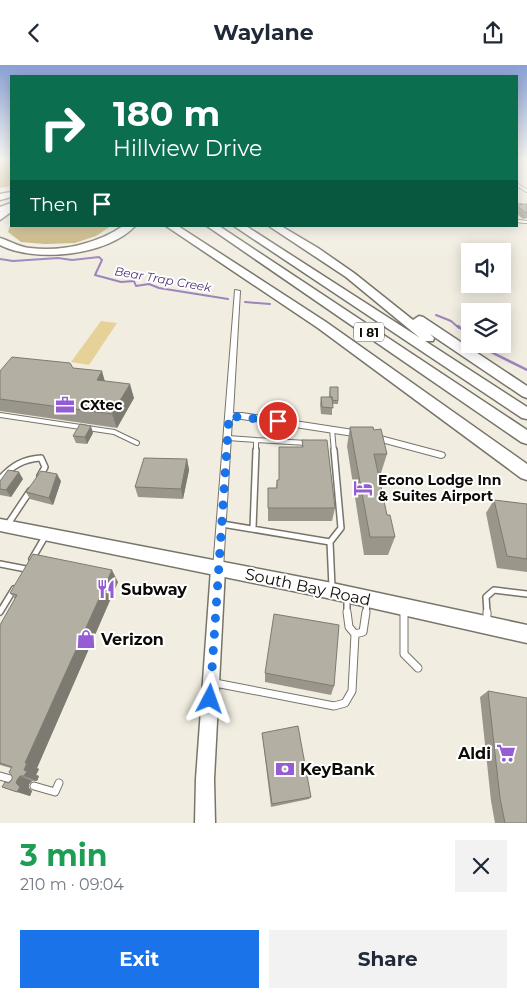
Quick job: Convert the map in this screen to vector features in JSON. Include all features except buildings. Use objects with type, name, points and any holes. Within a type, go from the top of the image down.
[{"type":"highway","points":[[0,217],[10,208]]},
{"type":"highway","points":[[0,241],[14,248],[28,251],[62,251],[102,242],[128,227]]},
{"type":"highway","points":[[173,227],[322,325],[527,473]]},
{"type":"highway","points":[[178,227],[270,277],[406,356]]},
{"type":"highway","name":"I 81","points":[[213,227],[527,437]]},
{"type":"highway","name":"I 81","points":[[241,227],[527,414]]},
{"type":"highway","points":[[276,227],[350,275],[493,392]]},
{"type":"highway","points":[[350,275],[377,290],[527,393]]},
{"type":"main road","name":"South Bay Road","points":[[3,526],[339,593],[527,633]]},
{"type":"street","points":[[205,823],[205,779],[237,291]]},
{"type":"street","points":[[229,416],[242,416],[332,429],[441,455]]},
{"type":"lane","points":[[0,415],[114,431],[137,443]]},
{"type":"lane","points":[[332,429],[341,528],[330,542],[339,593],[349,629],[355,634]]},
{"type":"lane","points":[[228,438],[314,443]]},
{"type":"lane","points":[[252,528],[256,440]]},
{"type":"lane","points":[[324,444],[333,444]]},
{"type":"lane","points":[[0,479],[10,468],[28,458],[41,458],[45,467],[37,481]]},
{"type":"lane","points":[[3,526],[32,489]]},
{"type":"lane","points":[[222,524],[330,542]]},
{"type":"lane","points":[[21,576],[46,534]]},
{"type":"lane","points":[[0,564],[26,569]]},
{"type":"lane","points":[[0,612],[17,583]]},
{"type":"lane","points":[[487,625],[486,597],[494,589],[527,594]]},
{"type":"lane","points":[[355,634],[363,631],[367,599]]},
{"type":"lane","points":[[404,608],[404,654],[418,668]]},
{"type":"lane","points":[[211,682],[334,706],[345,703],[352,691],[355,634]]},
{"type":"lane","points":[[0,776],[20,782]]},
{"type":"lane","points":[[34,786],[55,792],[58,783]]},
{"type":"shaded area","points":[[10,226],[110,227],[96,236],[75,243],[45,244],[21,242],[8,232]]},
{"type":"shaded area","points":[[101,321],[117,323],[89,365],[71,362]]},
{"type":"waterway","name":"Bear Trap Creek","points":[[0,259],[13,261],[58,258],[72,260],[99,257],[102,260],[95,275],[121,282],[134,281],[136,286],[149,284],[159,288],[228,299]]},
{"type":"waterway","name":"Bear Trap Creek","points":[[245,302],[270,304]]},
{"type":"waterway","name":"Bear Trap Creek","points":[[436,315],[451,321],[459,328]]},
{"type":"waterway","name":"Bear Trap Creek","points":[[493,353],[527,370]]},
{"type":"place","name":"CXtec","points":[[65,405]]},
{"type":"place","name":"Econo Lodge Inn & Suites Airport","points":[[363,488]]},
{"type":"place","name":"Subway","points":[[106,589]]},
{"type":"place","name":"Verizon","points":[[86,639]]},
{"type":"place","name":"Aldi","points":[[506,753]]},
{"type":"place","name":"KeyBank","points":[[285,769]]},
{"type":"route","points":[[210,699],[229,416],[278,421]]}]
